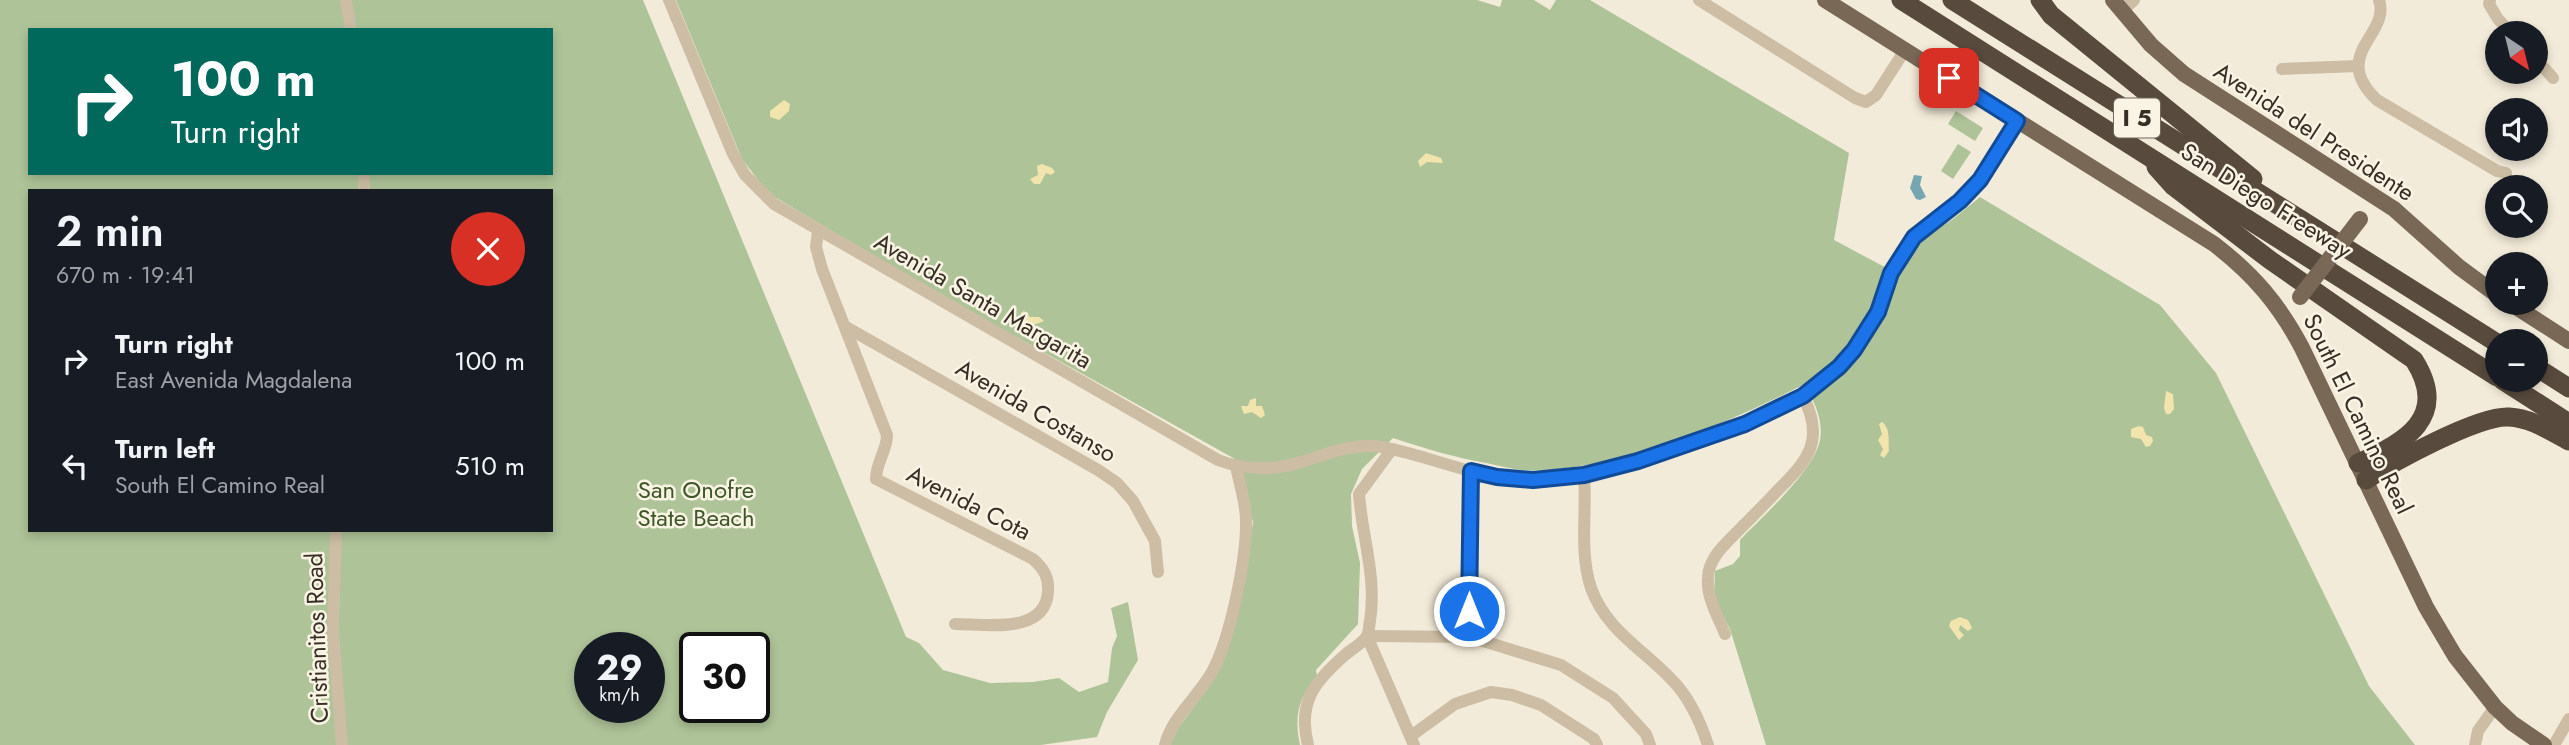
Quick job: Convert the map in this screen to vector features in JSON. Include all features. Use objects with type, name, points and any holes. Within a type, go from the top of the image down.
[{"type":"highway","name":"San Diego Freeway","points":[[1901,0],[2485,369]]},
{"type":"highway","name":"San Diego Freeway","points":[[1952,0],[2485,336]]},
{"type":"highway","points":[[2040,0],[2051,15],[2323,235]]},
{"type":"highway","points":[[2143,152],[2173,186],[2270,260],[2414,360],[2423,374],[2427,395],[2422,416],[2416,428],[2362,472]]},
{"type":"highway","points":[[2548,375],[2569,388]]},
{"type":"highway","points":[[2521,392],[2569,422]]},
{"type":"highway","points":[[2362,472],[2487,419],[2508,416],[2530,420],[2569,442]]},
{"type":"main road","name":"South El Camino Real","points":[[1825,0],[2214,244],[2258,282],[2283,314],[2302,348],[2433,620],[2470,678],[2495,707],[2512,723],[2544,745]]},
{"type":"main road","name":"Avenida del Presidente","points":[[2123,4],[2151,45],[2184,74],[2377,197],[2485,286]]},
{"type":"main road","points":[[2283,314],[2301,297],[2377,197]]},
{"type":"main road","points":[[2529,315],[2569,341]]},
{"type":"street","points":[[346,0],[351,28]]},
{"type":"street","name":"Avenida Santa Margarita","points":[[670,0],[733,154],[745,175],[774,204],[1218,460],[1236,466],[1267,468],[1297,464],[1347,447],[1372,446],[1497,477],[1533,480],[1584,475],[1638,461],[1745,424],[1803,396],[1839,367],[1854,350],[1878,312],[1891,273],[1914,237],[1960,201],[1980,180],[2017,121]]},
{"type":"street","points":[[1699,0],[1855,98],[1867,102],[1876,95],[1905,50]]},
{"type":"street","points":[[2379,0],[2381,4],[2378,24],[2363,45],[2358,66],[2364,88],[2377,100],[2497,171],[2507,173]]},
{"type":"street","points":[[2490,0],[2489,4],[2500,21]]},
{"type":"street","points":[[2282,69],[2358,66]]},
{"type":"street","points":[[2548,72],[2553,78]]},
{"type":"street","name":"Avenida Cota","points":[[818,231],[816,247],[822,269],[887,435],[887,447],[876,469],[876,479],[1033,559],[1044,570],[1049,582],[1044,607],[1035,618],[1021,624],[956,624]]},
{"type":"street","name":"Avenida Costanso","points":[[846,327],[1117,483],[1133,501],[1155,541],[1158,572]]},
{"type":"street","points":[[1725,634],[1707,586],[1710,564],[1722,547],[1796,473],[1808,456],[1814,434],[1812,419],[1803,396]]},
{"type":"street","points":[[1392,449],[1359,494],[1373,601],[1367,636],[1413,740],[1455,704],[1491,692],[1512,695],[1541,705],[1594,739],[1597,745]]},
{"type":"street","points":[[1166,745],[1172,726],[1192,703],[1213,670],[1229,623],[1245,556],[1247,517],[1236,466]]},
{"type":"street","points":[[1469,637],[1471,471]]},
{"type":"street","points":[[1584,475],[1584,543],[1591,587],[1604,614],[1624,639],[1673,681],[1695,710],[1708,745]]},
{"type":"street","name":"Cristianitos Road","points":[[336,532],[333,630],[342,745]]},
{"type":"street","points":[[1308,745],[1303,722],[1307,701],[1320,678],[1367,636],[1469,637],[1560,665],[1613,698],[1646,734],[1650,745]]},
{"type":"street","points":[[2474,745],[2478,731],[2495,707]]},
{"type":"street","points":[[2554,745],[2569,719]]},
{"type":"green space","name":"San Onofre State Beach","points":[[0,0],[643,0],[906,637],[919,643],[943,670],[990,683],[1033,682],[1059,678],[1079,692],[1108,682],[1112,648],[1117,636],[1111,608],[1128,602],[1138,660],[1107,712],[1097,737],[1041,745],[0,745]]},
{"type":"green space","points":[[676,0],[1477,0],[1500,7],[1502,0],[1534,0],[1550,10],[1556,0],[1590,0],[1849,153],[1834,240],[1896,273],[1924,238],[1980,197],[2160,305],[2216,373],[2369,686],[2415,745],[1766,745],[1730,629],[1714,598],[1715,571],[1733,564],[1740,556],[1740,540],[1786,493],[1816,452],[1820,440],[1820,425],[1817,410],[1805,384],[1668,444],[1594,464],[1558,469],[1514,469],[1454,456],[1393,438],[1362,469],[1351,494],[1352,526],[1360,563],[1358,624],[1316,670],[1317,676],[1305,692],[1297,725],[1300,745],[1170,745],[1179,727],[1215,678],[1244,584],[1253,522],[1235,459],[925,286],[768,193],[742,159]]},
{"type":"green space","points":[[1956,111],[1983,128],[1975,141],[1948,124]]},
{"type":"green space","points":[[1958,144],[1971,152],[1953,179],[1941,171]]},
{"type":"sand","points":[[784,100],[790,104],[789,111],[779,120],[770,117],[770,111]]},
{"type":"sand","points":[[1426,153],[1441,158],[1443,163],[1427,162],[1420,167],[1418,161]]},
{"type":"sand","points":[[1042,164],[1055,172],[1051,175],[1046,173],[1040,184],[1034,184],[1030,179],[1038,175],[1037,166]]},
{"type":"sand","points":[[1024,311],[1030,317],[1039,317],[1044,321],[1028,327],[1021,318]]},
{"type":"sand","points":[[2166,391],[2173,394],[2174,409],[2170,414],[2166,414],[2164,408]]},
{"type":"sand","points":[[1256,398],[1256,406],[1262,406],[1265,415],[1261,418],[1252,412],[1244,414],[1241,406],[1248,406],[1250,400]]},
{"type":"sand","points":[[1882,422],[1887,428],[1889,439],[1889,451],[1884,458],[1880,455],[1883,449],[1878,440],[1882,434],[1879,424]]},
{"type":"sand","points":[[2143,427],[2146,435],[2152,437],[2150,446],[2146,447],[2141,439],[2131,437],[2131,429]]},
{"type":"sand","points":[[1960,617],[1968,620],[1972,628],[1968,631],[1960,625],[1959,630],[1964,635],[1959,640],[1949,626],[1951,621]]},
{"type":"water","points":[[1914,175],[1922,176],[1920,185],[1926,197],[1920,200],[1916,199],[1910,188]]},
{"type":"route","points":[[1469,611],[1471,471],[1497,477],[1533,480],[1584,475],[1638,461],[1745,424],[1803,396],[1839,367],[1860,342],[1878,312],[1891,273],[1914,237],[1960,201],[1980,180],[2017,121],[1949,78]]}]
